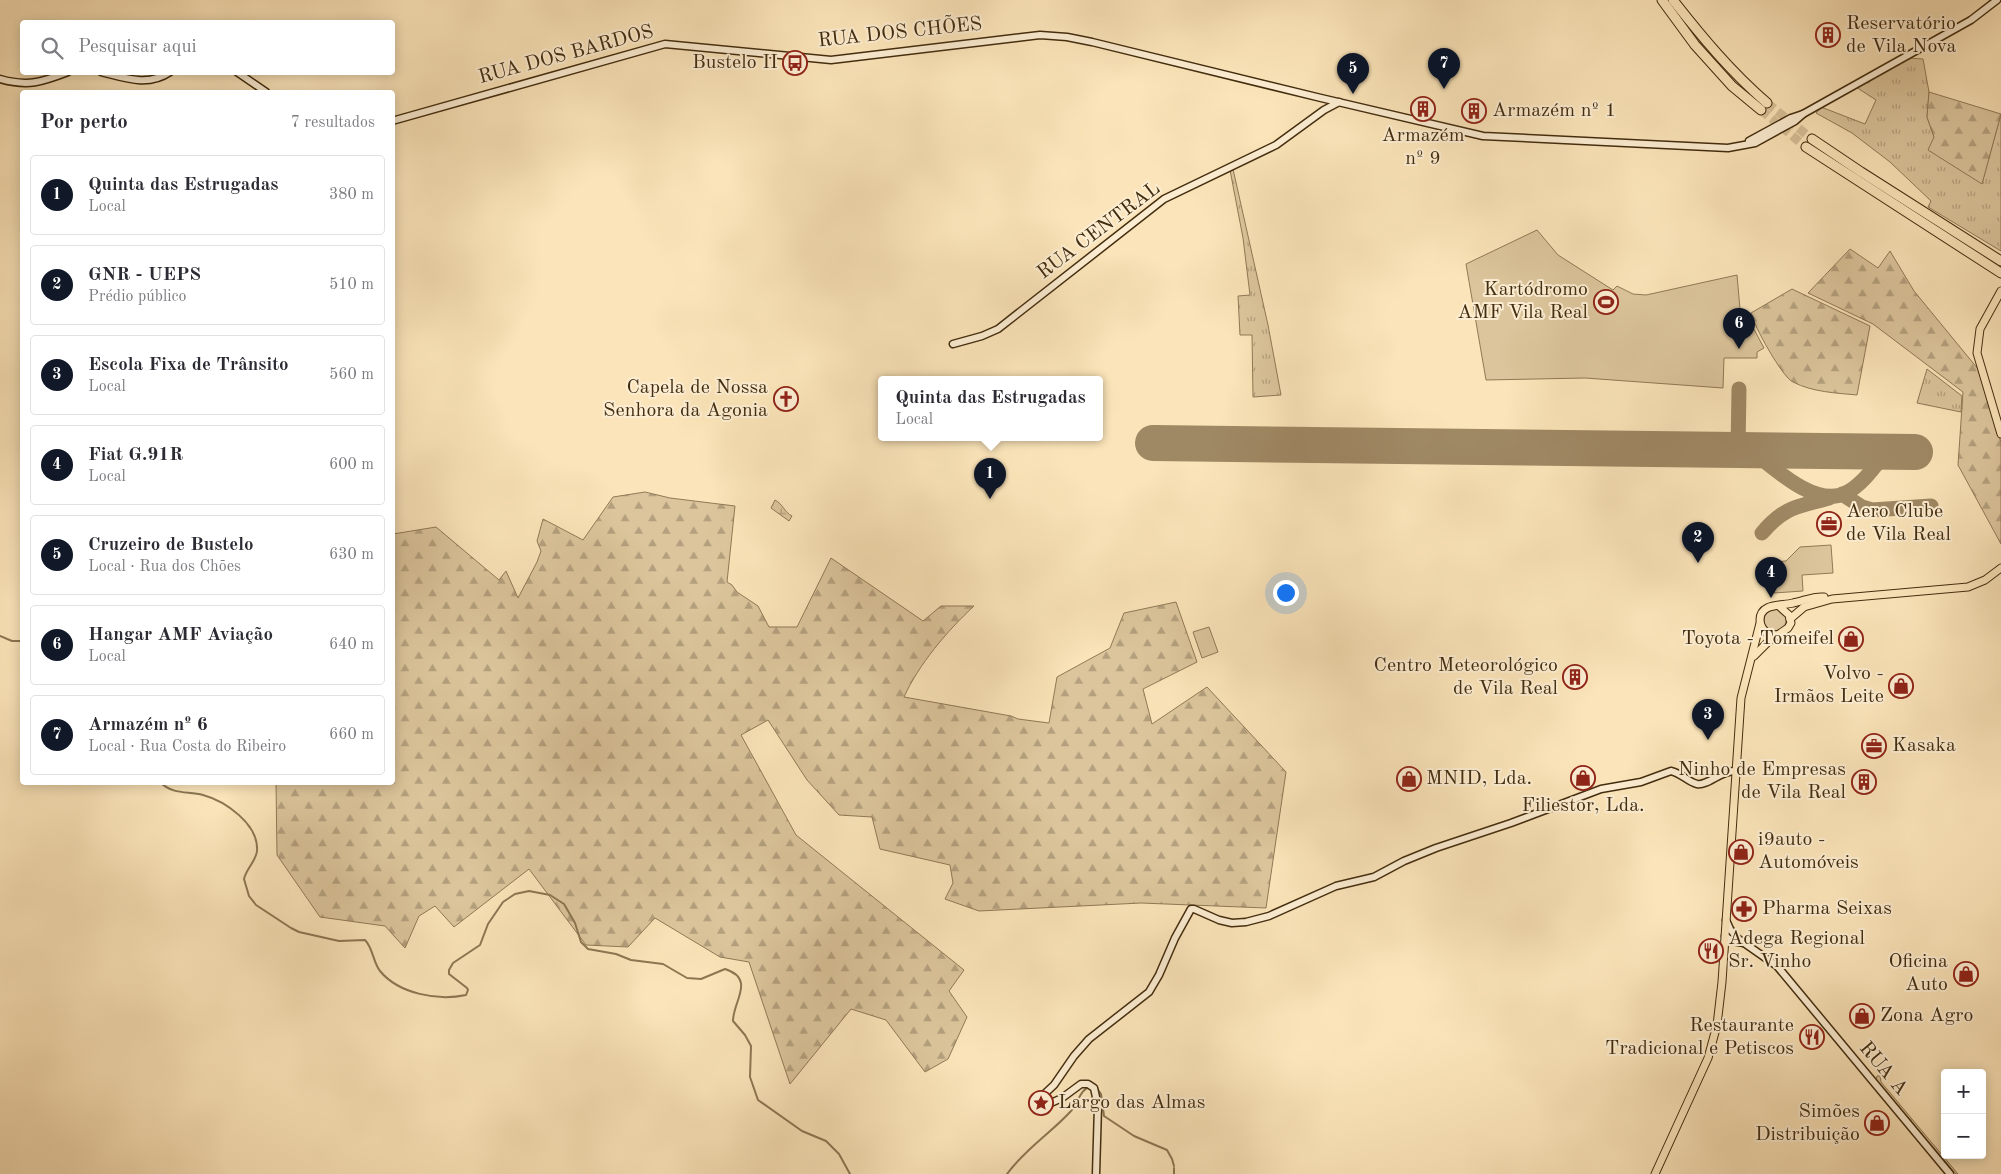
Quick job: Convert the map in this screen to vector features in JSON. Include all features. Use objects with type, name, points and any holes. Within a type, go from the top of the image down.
[{"type":"highway","points":[[1662,0],[1696,45],[1732,86],[1764,107],[1704,39],[1673,0]]},
{"type":"highway","points":[[1809,143],[2001,273]]},
{"type":"highway","points":[[1900,203],[2001,256]]},
{"type":"highway","points":[[1900,203],[2001,261]]},
{"type":"highway","points":[[1900,203],[2001,279]]},
{"type":"main road","name":"RUA DOS CHÕES","points":[[710,48],[831,60],[1020,37],[1055,36],[1098,43],[1354,106],[1492,137],[1715,148],[1736,146],[1803,114],[1971,20],[1997,0]]},
{"type":"main road","name":"RUA DOS BARDOS","points":[[395,120],[657,46],[669,44],[710,48]]},
{"type":"main road","points":[[0,79],[28,84],[60,75]]},
{"type":"main road","points":[[116,75],[146,81],[165,75]]},
{"type":"main road","points":[[240,75],[263,90]]},
{"type":"main road","points":[[1317,115],[1322,107],[1321,98]]},
{"type":"main road","name":"RUA CENTRAL","points":[[954,344],[998,329],[1156,205],[1180,191],[1282,142],[1317,115],[1339,102]]},
{"type":"main road","points":[[2001,291],[1980,329],[1977,353],[2001,434]]},
{"type":"main road","points":[[1655,1174],[1706,1063],[1712,1046],[1719,1010],[1742,694],[1753,658],[1761,615],[1764,610],[1772,606],[1780,606],[1813,597],[1832,599],[1956,589],[1976,585],[1992,576],[2001,568]]},
{"type":"main road","points":[[1790,619],[1804,607],[1832,599]]},
{"type":"main road","points":[[1760,623],[1768,634],[1776,635],[1785,632],[1790,619],[1787,611],[1780,606]]},
{"type":"main road","points":[[1753,658],[1776,635]]},
{"type":"main road","points":[[1096,1174],[1098,1113],[1096,1094],[1092,1086],[1083,1084],[1054,1102],[1042,1107],[1038,1104],[1039,1098],[1056,1083],[1084,1044],[1149,992],[1159,975],[1177,932],[1191,909],[1229,922],[1253,920],[1274,914],[1338,885],[1374,877],[1404,861],[1436,848],[1601,789],[1641,782],[1671,771],[1699,784],[1726,772],[1736,771]]},
{"type":"main road","points":[[1726,917],[1730,929],[1737,940]]},
{"type":"main road","points":[[1725,936],[1731,934],[1737,940]]},
{"type":"main road","points":[[1724,946],[1737,940]]},
{"type":"main road","name":"RUA A","points":[[1737,940],[1747,944],[1766,957],[1780,970],[1950,1174]]},
{"type":"green space","points":[[1909,58],[1923,59],[1929,92],[1927,117],[1934,137],[1982,183],[2001,114],[2001,251],[1928,207],[1931,201],[1890,162],[1852,133],[1816,113],[1821,107],[1865,124],[1876,100],[1856,87]]},
{"type":"green space","points":[[1929,92],[2001,114],[1982,184],[1928,150],[1934,137],[1927,117]]},
{"type":"green space","points":[[1233,169],[1268,325],[1281,395],[1253,397],[1252,335],[1240,335],[1238,296],[1250,295],[1243,238],[1230,170]]},
{"type":"green space","name":"Kartódromo AMF Vila Real","points":[[1537,230],[1558,255],[1613,290],[1617,286],[1633,294],[1646,295],[1737,275],[1740,309],[1749,320],[1764,348],[1757,352],[1757,358],[1724,358],[1723,388],[1585,378],[1486,380],[1466,264]]},
{"type":"green space","points":[[1850,249],[1878,268],[1890,251],[1914,291],[1978,369],[2001,442],[2001,544],[1958,465],[1963,392],[1873,324],[1808,293]]},
{"type":"green space","points":[[1792,289],[1870,326],[1857,395],[1824,392],[1808,388],[1793,382],[1782,371],[1763,339],[1751,313]]},
{"type":"green space","points":[[1927,369],[1962,396],[1961,412],[1917,403]]},
{"type":"green space","points":[[645,492],[670,498],[735,506],[727,582],[737,592],[758,606],[769,627],[797,627],[831,558],[923,621],[941,606],[974,606],[934,649],[917,672],[904,697],[1011,716],[1018,719],[1049,723],[1057,677],[1110,648],[1124,613],[1176,602],[1197,662],[1143,689],[1152,724],[1207,687],[1286,772],[1266,908],[1141,903],[979,911],[945,899],[953,883],[950,865],[880,849],[872,817],[839,815],[807,780],[768,720],[741,735],[796,835],[964,970],[949,991],[967,1017],[948,1059],[925,1072],[886,1020],[851,1009],[790,1084],[749,962],[720,957],[655,918],[628,947],[586,945],[529,869],[454,927],[435,906],[419,916],[405,948],[385,926],[320,917],[277,855],[276,785],[395,785],[395,534],[436,527],[499,580],[506,571],[518,598],[541,551],[537,541],[543,519],[583,540],[613,497]]},
{"type":"green space","points":[[775,500],[792,516],[789,521],[771,508]]},
{"type":"green space","points":[[1831,545],[1833,573],[1802,575],[1803,591],[1774,593],[1772,562],[1786,561],[1800,547]]},
{"type":"green space","points":[[1771,609],[1779,609],[1786,616],[1786,624],[1779,631],[1771,631],[1764,624],[1764,616]]},
{"type":"green space","points":[[1209,627],[1218,652],[1202,658],[1193,632]]},
{"type":"green space","points":[[1877,1076],[1880,1076],[1881,1082],[1941,1154],[1941,1156],[1876,1080]]},
{"type":"green space","points":[[1943,1159],[1945,1159],[1958,1174]]},
{"type":"waterway","points":[[0,636],[12,641],[20,641]]},
{"type":"waterway","points":[[164,785],[175,791],[203,795],[221,802],[247,823],[256,841],[257,851],[244,879],[249,896],[256,905],[299,932],[339,941],[365,940],[380,971],[388,979],[420,994],[443,997],[466,995],[467,988],[449,974],[453,963],[480,945],[488,924],[503,902],[515,894],[529,891],[550,895],[564,904],[575,923],[581,942],[588,949],[616,954],[631,960],[663,964],[687,978],[701,979],[725,969],[734,973],[739,979],[741,991],[733,1021],[745,1035],[751,1046],[750,1077],[758,1100],[802,1131],[826,1141],[839,1154],[850,1174]]},
{"type":"waterway","points":[[1007,1174],[1022,1157],[1071,1111],[1081,1094],[1090,1087]]},
{"type":"waterway","points":[[1096,1087],[1101,1094],[1104,1116],[1134,1136],[1167,1150],[1174,1166]]},
{"type":"waterway","points":[[1174,1168],[1174,1174]]},
{"type":"taxiway","points":[[1738,450],[1739,389]]},
{"type":"taxiway","points":[[1751,450],[1783,475],[1808,491],[1834,496],[1846,493],[1858,485],[1887,451]]},
{"type":"taxiway","points":[[1842,494],[1862,507],[1872,510],[1931,506]]},
{"type":"taxiway","points":[[1762,533],[1785,512],[1829,498]]},
{"type":"runway","points":[[1153,443],[1915,452]]},
{"type":"tunnel","points":[[1767,103],[1812,139]]},
{"type":"tunnel","points":[[1761,110],[1806,147]]},
{"type":"place","name":"Reservatório de Vila Nova","points":[[1828,35]]},
{"type":"place","name":"Bustelo II","points":[[795,63]]},
{"type":"place","name":"Armazém nº 6","points":[[1444,89]]},
{"type":"place","name":"Cruzeiro de Bustelo","points":[[1353,94]]},
{"type":"place","name":"Armazém nº 9","points":[[1423,109]]},
{"type":"place","name":"Armazém nº 1","points":[[1474,111]]},
{"type":"place","name":"Kartódromo AMF Vila Real","points":[[1606,302]]},
{"type":"place","name":"Hangar AMF Aviação","points":[[1739,349]]},
{"type":"place","name":"Capela de Nossa Senhora da Agonia","points":[[786,399]]},
{"type":"place","name":"Quinta das Estrugadas","points":[[990,499]]},
{"type":"place","name":"Aero Clube de Vila Real","points":[[1829,524]]},
{"type":"place","name":"GNR - UEPS","points":[[1698,563]]},
{"type":"place","name":"Fiat G.91R","points":[[1771,598]]},
{"type":"place","name":"Toyota - Tomeifel","points":[[1851,639]]},
{"type":"place","name":"Centro Meteorológico de Vila Real","points":[[1575,677]]},
{"type":"place","name":"Volvo - Irmãos Leite","points":[[1901,686]]},
{"type":"place","name":"Escola Fixa de Trânsito","points":[[1708,740]]},
{"type":"place","name":"Kasaka","points":[[1874,746]]},
{"type":"place","name":"Filiestor, Lda.","points":[[1583,778]]},
{"type":"place","name":"MNID, Lda.","points":[[1409,779]]},
{"type":"place","name":"Ninho de Empresas de Vila Real","points":[[1864,782]]},
{"type":"place","name":"i9auto - Automóveis","points":[[1741,852]]},
{"type":"place","name":"Pharma Seixas","points":[[1744,909]]},
{"type":"place","name":"Adega Regional Sr. Vinho","points":[[1711,951]]},
{"type":"place","name":"Oficina Auto","points":[[1966,974]]},
{"type":"place","name":"Zona Agro","points":[[1862,1016]]},
{"type":"place","name":"Restaurante Tradicional e Petiscos","points":[[1812,1037]]},
{"type":"place","name":"Largo das Almas","points":[[1041,1103]]},
{"type":"place","name":"Simões Distribuição","points":[[1877,1123]]}]
